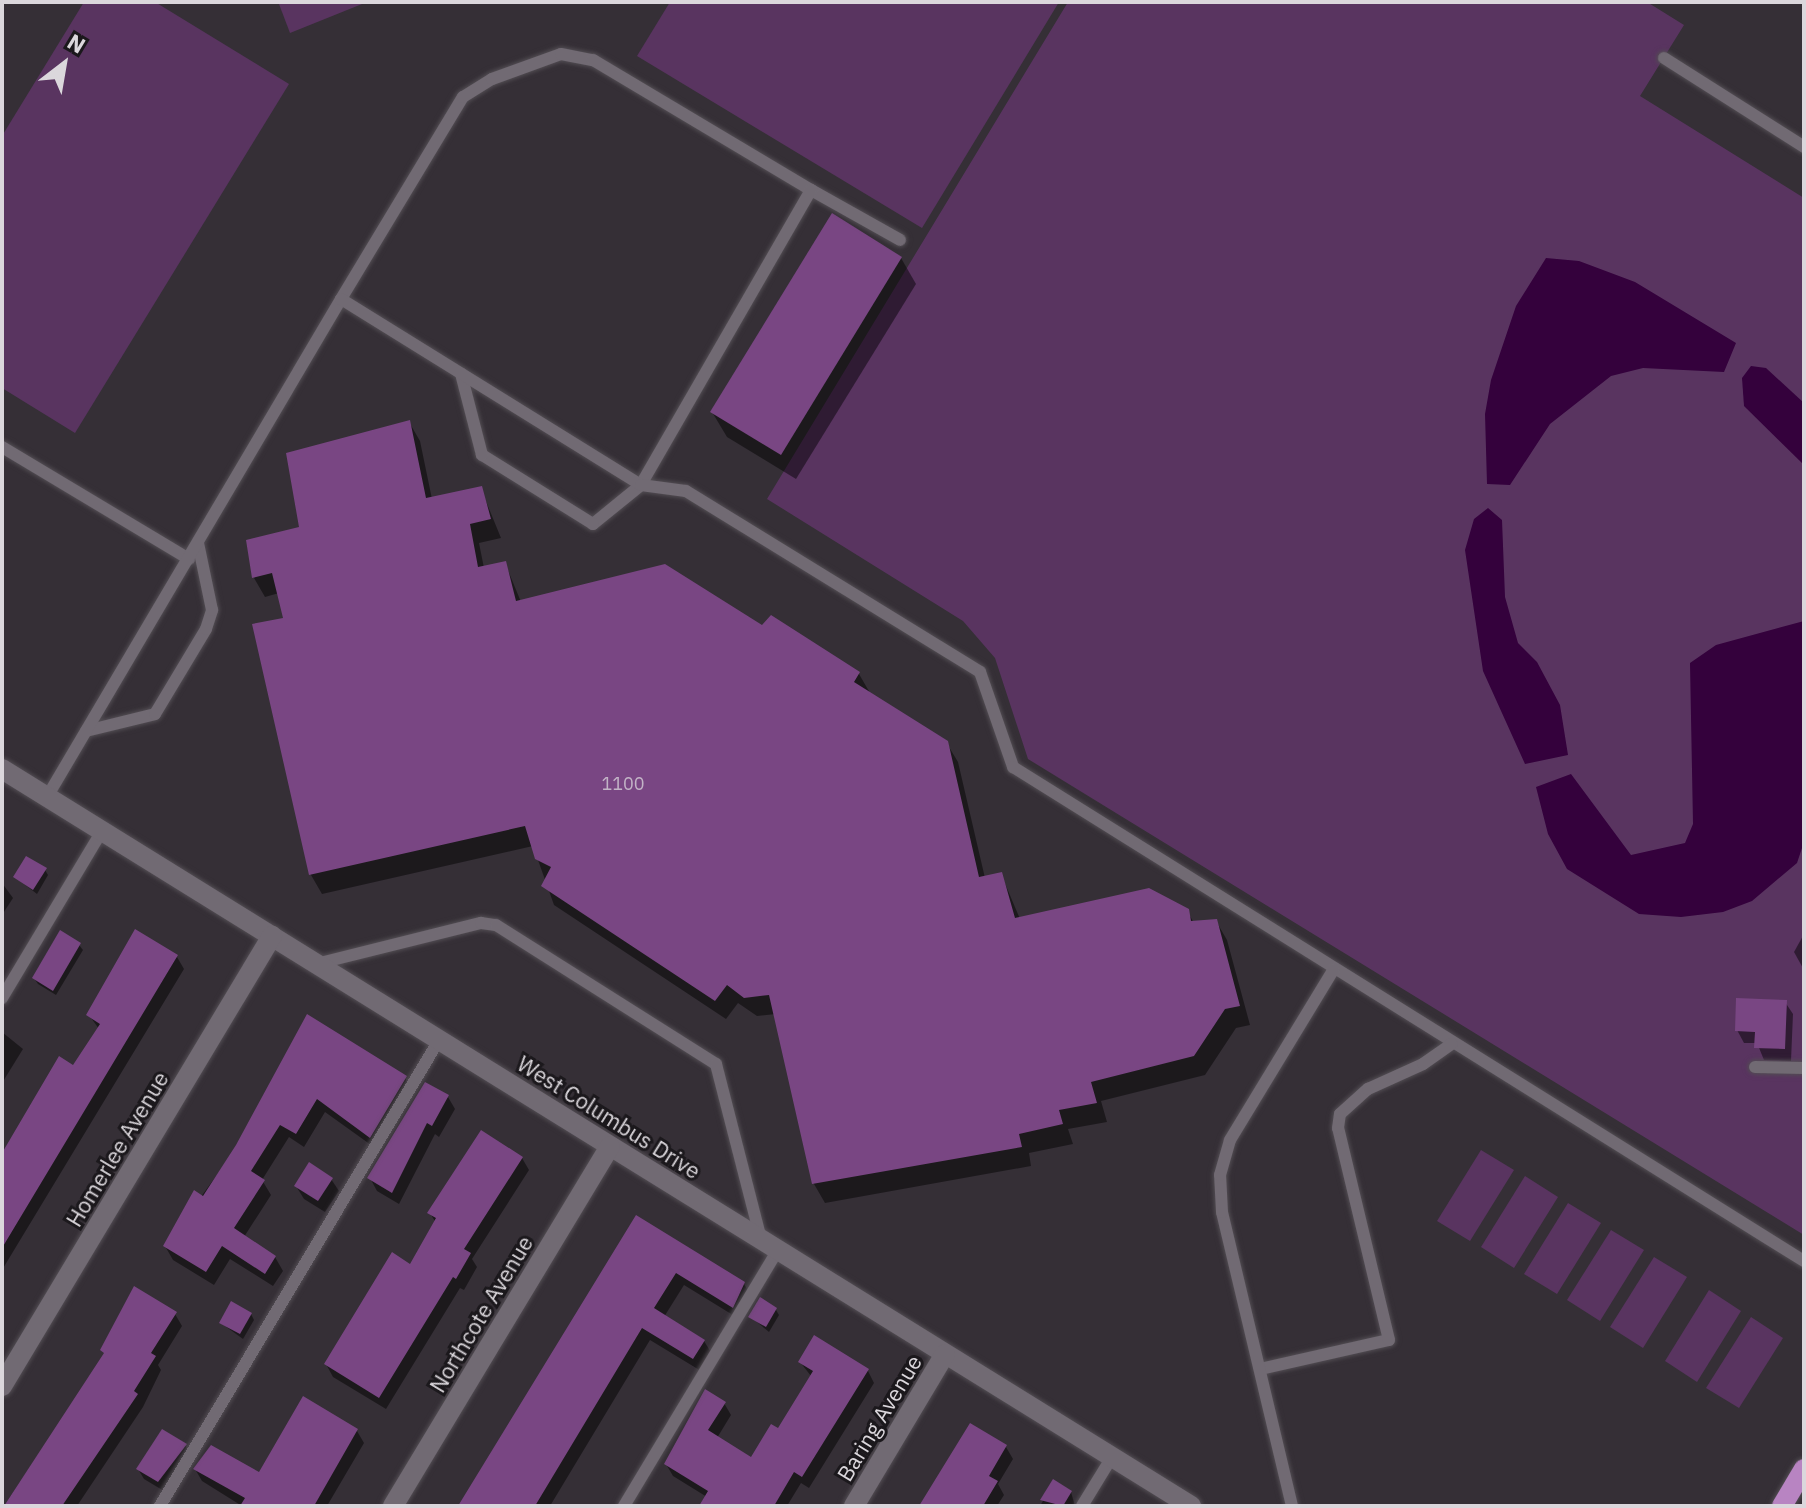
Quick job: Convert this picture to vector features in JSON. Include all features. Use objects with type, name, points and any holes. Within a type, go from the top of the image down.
[{"type":"main road","points":[[1782,1506],[1804,1469]]},
{"type":"street","name":"West Columbus Drive","points":[[2,769],[1191,1506]]},
{"type":"street","name":"Homerlee Avenue","points":[[2,1386],[272,936]]},
{"type":"street","name":"Northcote Avenue","points":[[393,1506],[610,1146]]},
{"type":"street","name":"Baring Avenue","points":[[854,1506],[945,1354]]},
{"type":"lane","points":[[47,797],[463,97],[492,79],[561,54],[593,60],[900,240]]},
{"type":"lane","points":[[1664,58],[1804,147]]},
{"type":"lane","points":[[461,374],[482,455],[593,524],[641,485],[811,190]]},
{"type":"lane","points":[[341,299],[641,485],[686,491],[980,672],[1013,767],[1452,1044],[1804,1261]]},
{"type":"lane","points":[[2,447],[189,559]]},
{"type":"lane","points":[[86,731],[155,714],[206,629],[212,610],[198,543]]},
{"type":"lane","points":[[2,998],[102,831]]},
{"type":"lane","points":[[316,964],[481,923],[496,925],[716,1064],[770,1245],[624,1506]]},
{"type":"lane","points":[[1292,1506],[1222,1212],[1220,1175],[1230,1140],[1334,969]]},
{"type":"lane","points":[[160,1506],[439,1040]]},
{"type":"lane","points":[[1260,1369],[1389,1340],[1338,1128],[1340,1114],[1368,1089],[1423,1064],[1452,1044]]},
{"type":"lane","points":[[1755,1067],[1804,1068]]},
{"type":"lane","points":[[1082,1506],[1112,1457]]},
{"type":"shaded area","points":[[84,2],[155,2],[289,84],[75,433],[2,388],[2,136]]},
{"type":"shaded area","points":[[367,2],[290,33],[279,4]]},
{"type":"shaded area","points":[[670,2],[1059,2],[922,228],[637,56]]},
{"type":"shaded area","points":[[1068,2],[1647,2],[1684,25],[1640,96],[1804,198],[1804,1235],[1028,759],[995,658],[963,621],[767,499]]},
{"type":"shaded area","points":[[1546,258],[1579,261],[1635,282],[1736,343],[1724,372],[1643,368],[1611,376],[1550,424],[1510,485],[1487,484],[1485,414],[1491,380],[1516,306]]},
{"type":"shaded area","points":[[1751,366],[1766,368],[1804,403],[1804,465],[1744,406],[1742,378]]},
{"type":"shaded area","points":[[1488,508],[1502,520],[1505,597],[1518,643],[1537,662],[1560,705],[1568,755],[1525,764],[1483,671],[1465,550],[1474,519]]},
{"type":"shaded area","points":[[1804,621],[1804,842],[1797,863],[1752,901],[1723,912],[1681,917],[1639,914],[1567,869],[1548,834],[1536,787],[1571,774],[1631,855],[1685,843],[1693,824],[1690,663],[1716,645]]},
{"type":"shaded area","points":[[1481,1150],[1514,1170],[1470,1241],[1437,1221]]},
{"type":"shaded area","points":[[1525,1176],[1558,1197],[1514,1268],[1481,1247]]},
{"type":"shaded area","points":[[1568,1203],[1601,1223],[1557,1294],[1524,1274]]},
{"type":"shaded area","points":[[1611,1230],[1644,1250],[1600,1321],[1567,1300]]},
{"type":"shaded area","points":[[1654,1257],[1687,1277],[1643,1348],[1610,1327]]},
{"type":"shaded area","points":[[1709,1290],[1741,1311],[1697,1382],[1665,1361]]},
{"type":"shaded area","points":[[1751,1317],[1783,1338],[1739,1408],[1706,1388]]},
{"type":"building","points":[[832,213],[902,257],[781,455],[710,412]]},
{"type":"building","points":[[410,420],[426,498],[482,486],[491,519],[470,524],[478,567],[506,561],[516,601],[665,564],[762,625],[771,615],[860,672],[854,682],[948,741],[979,877],[1002,872],[1015,918],[1149,888],[1189,909],[1191,921],[1217,919],[1240,1006],[1225,1009],[1194,1056],[1091,1082],[1097,1103],[1059,1110],[1063,1124],[1019,1134],[1022,1147],[812,1184],[769,995],[744,998],[727,985],[715,1001],[541,886],[551,867],[535,859],[525,826],[309,875],[252,624],[283,618],[272,573],[252,578],[246,540],[299,527],[286,453]]},
{"type":"building","points":[[26,856],[47,868],[33,890],[13,877]]},
{"type":"building","points":[[135,929],[178,955],[2,1248],[2,1153],[59,1056],[73,1065],[100,1024],[86,1015]]},
{"type":"building","points":[[60,930],[81,943],[53,991],[32,978]]},
{"type":"building","points":[[1736,998],[1787,1000],[1785,1049],[1754,1048],[1755,1032],[1735,1031]]},
{"type":"building","points":[[307,1014],[407,1076],[370,1138],[317,1099],[296,1134],[280,1125],[251,1171],[265,1180],[234,1228],[276,1256],[265,1274],[222,1246],[206,1272],[163,1246],[194,1190],[203,1196],[236,1145]]},
{"type":"building","points":[[425,1082],[449,1095],[432,1126],[427,1123],[392,1193],[367,1178]]},
{"type":"building","points":[[481,1130],[523,1157],[464,1249],[471,1253],[456,1279],[453,1277],[379,1398],[324,1364],[392,1252],[410,1264],[436,1218],[427,1213]]},
{"type":"building","points":[[309,1162],[333,1178],[318,1201],[294,1186]]},
{"type":"building","points":[[636,1215],[745,1282],[733,1308],[676,1273],[654,1308],[705,1340],[693,1359],[642,1328],[535,1506],[458,1506]]},
{"type":"building","points":[[134,1286],[177,1312],[151,1353],[156,1356],[134,1391],[138,1394],[62,1506],[4,1506],[104,1353],[100,1350]]},
{"type":"building","points":[[760,1297],[777,1308],[766,1327],[748,1317]]},
{"type":"building","points":[[231,1301],[252,1313],[240,1334],[219,1323]]},
{"type":"building","points":[[814,1335],[869,1369],[802,1477],[794,1472],[774,1506],[699,1506],[708,1491],[664,1464],[705,1389],[726,1402],[708,1430],[751,1457],[771,1424],[778,1428],[813,1371],[798,1362]]},
{"type":"building","points":[[303,1396],[358,1429],[314,1506],[240,1506],[245,1498],[193,1469],[211,1445],[259,1472]]},
{"type":"building","points":[[970,1423],[1007,1445],[989,1476],[998,1481],[983,1506],[919,1506]]},
{"type":"building","points":[[162,1429],[187,1444],[158,1482],[136,1469]]},
{"type":"building","points":[[1053,1479],[1072,1491],[1063,1506],[1040,1500]]}]
